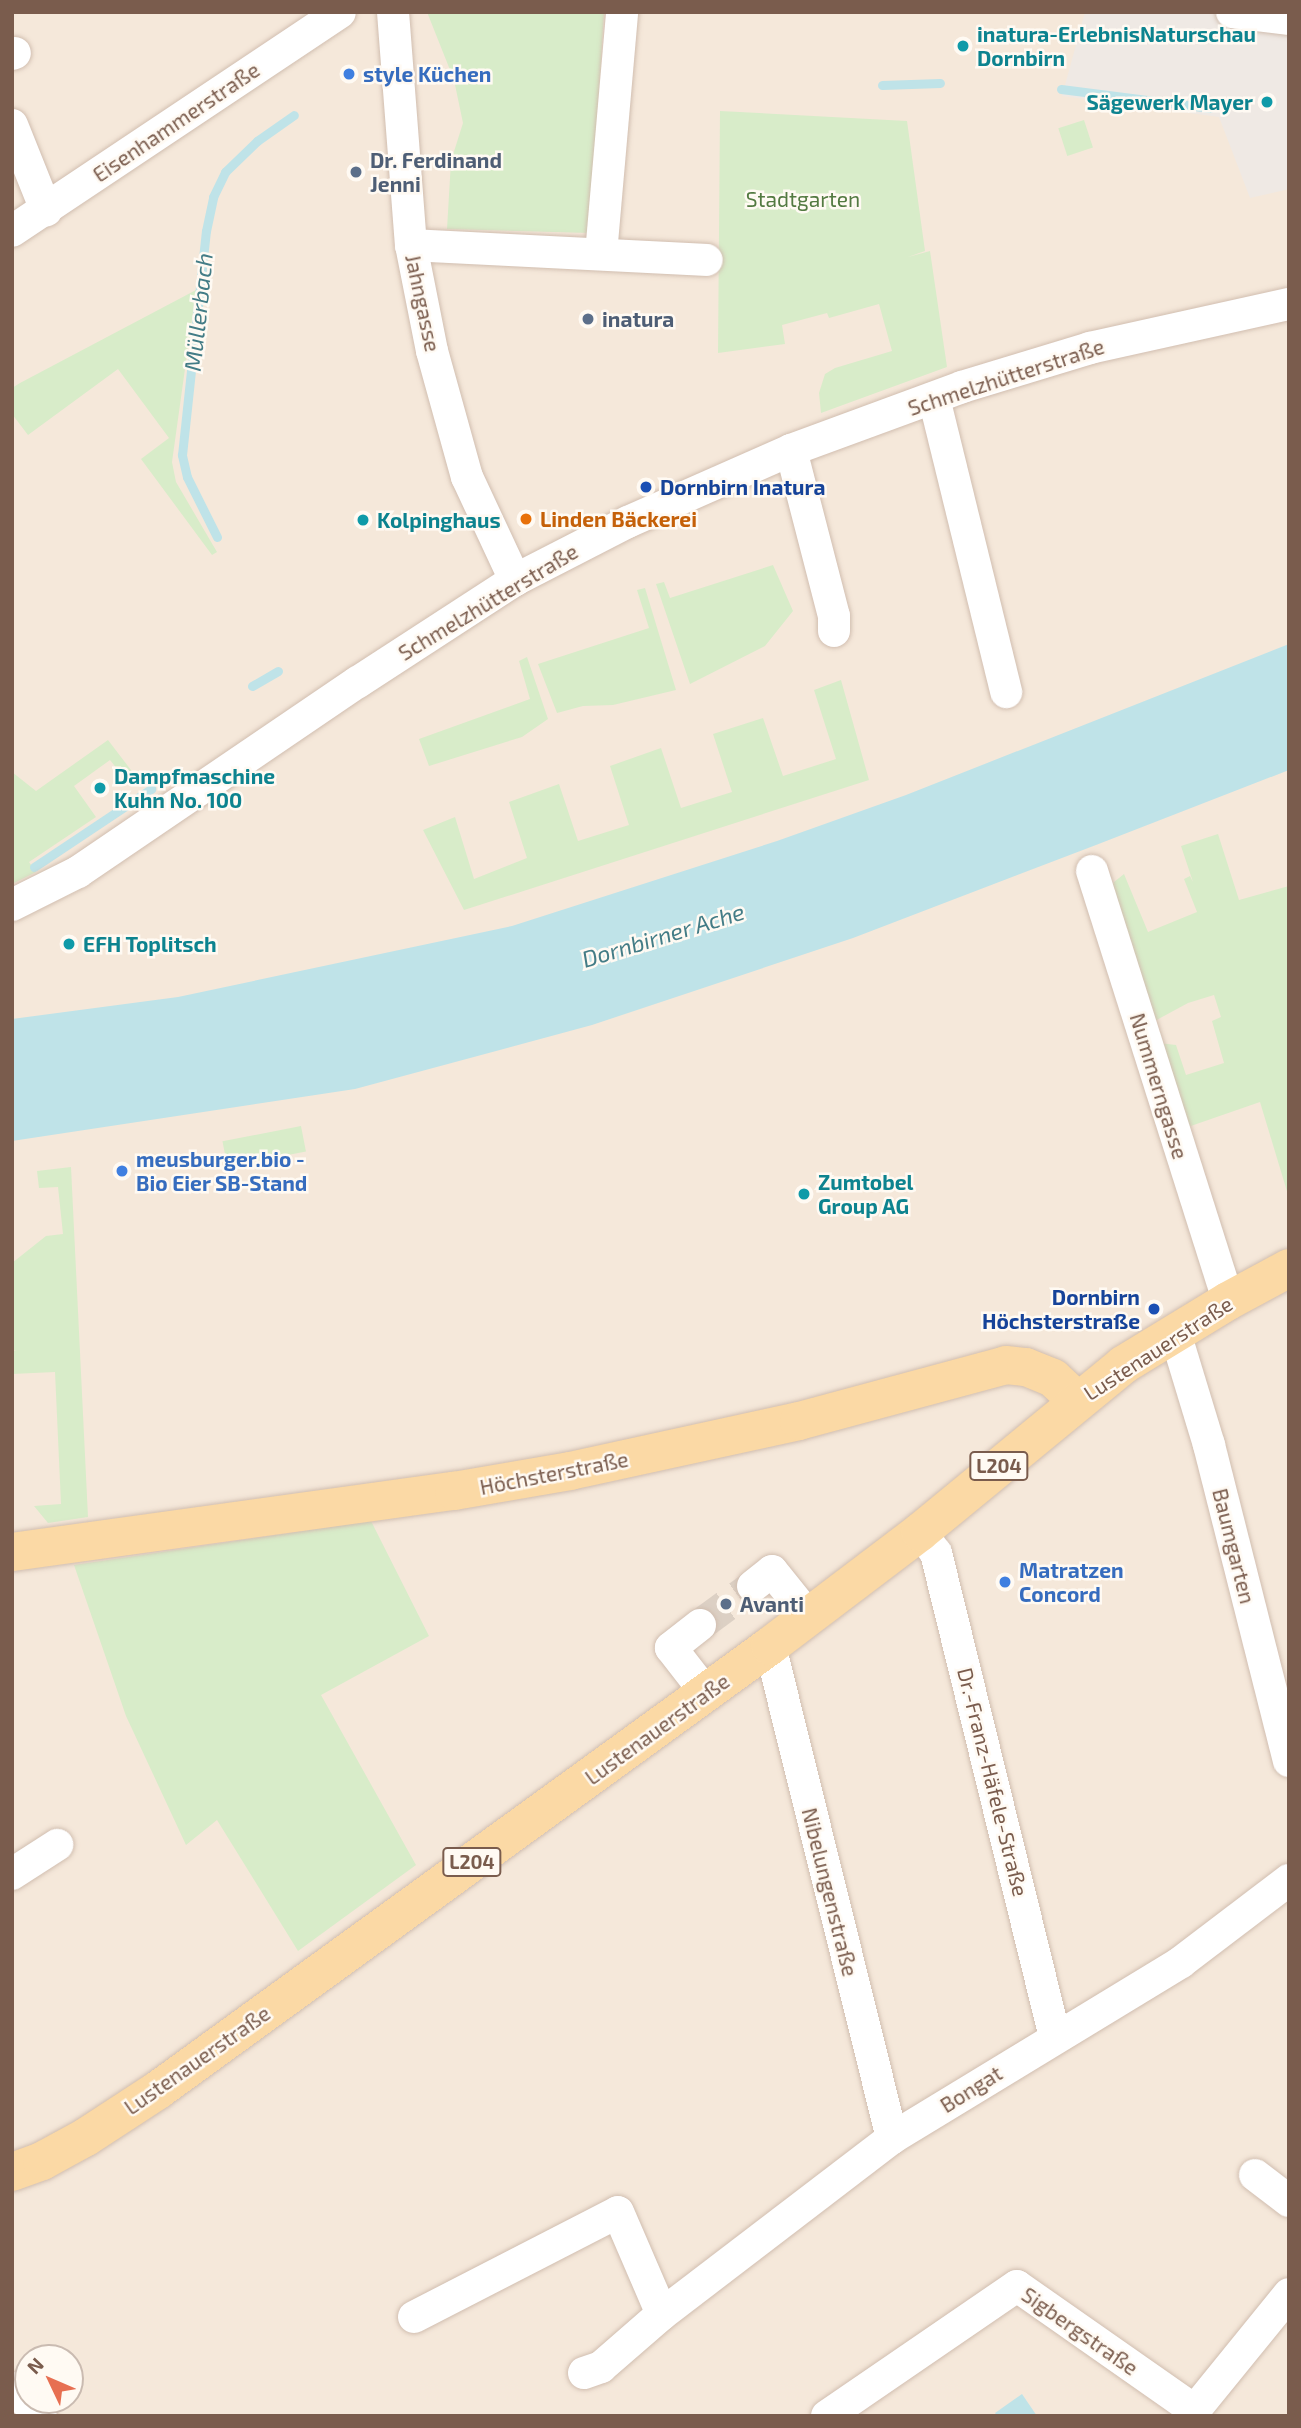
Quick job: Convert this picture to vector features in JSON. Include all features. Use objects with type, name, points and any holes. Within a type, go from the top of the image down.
[{"type":"main road","name":"Lustenauerstraße","points":[[12,2172],[42,2161],[86,2137],[158,2091],[809,1617],[920,1532],[1122,1365],[1228,1301],[1289,1268]]},
{"type":"main road","name":"Höchsterstraße","points":[[12,1552],[454,1491],[570,1471],[799,1421],[1006,1365],[1026,1367],[1045,1374],[1077,1400]]},
{"type":"street","name":"Eisenhammerstraße","points":[[12,231],[340,12]]},
{"type":"street","name":"Jahngasse","points":[[393,12],[411,245],[432,351],[467,477],[515,580]]},
{"type":"street","points":[[601,254],[622,12]]},
{"type":"street","points":[[1232,12],[1289,19]]},
{"type":"street","points":[[12,125],[46,210]]},
{"type":"street","points":[[411,245],[707,260]]},
{"type":"street","name":"Schmelzhütterstraße","points":[[12,905],[78,873],[369,674],[515,580],[628,522],[791,450],[934,398],[1090,348],[1289,304]]},
{"type":"street","points":[[934,398],[1006,692]]},
{"type":"street","points":[[791,450],[834,616],[834,631]]},
{"type":"street","name":"Nummerngasse","points":[[1092,871],[1228,1301]]},
{"type":"street","name":"Baumgarten","points":[[1175,1333],[1209,1445],[1289,1761]]},
{"type":"street","name":"Dr.-Franz-Häfele-Straße","points":[[920,1532],[936,1553],[1055,2037]]},
{"type":"street","points":[[754,1586],[772,1572],[809,1617]]},
{"type":"street","points":[[700,1625],[671,1647],[706,1693]]},
{"type":"street","name":"Nibelungenstraße","points":[[770,1646],[892,2138]]},
{"type":"street","points":[[12,1874],[57,1845]]},
{"type":"street","name":"Bongat","points":[[584,2373],[601,2367],[662,2314],[892,2138],[1181,1962],[1289,1880]]},
{"type":"street","points":[[1255,2175],[1289,2201]]},
{"type":"street","points":[[414,2317],[618,2212],[638,2264],[662,2314]]},
{"type":"street","name":"Sigbergstraße","points":[[827,2416],[1017,2286],[1192,2413],[1289,2294]]},
{"type":"street","points":[[12,2388],[41,2416]]},
{"type":"shaded area","points":[[12,12],[1289,12],[1289,2416],[12,2416]]},
{"type":"shaded area","name":"Sägewerk Mayer","points":[[1085,12],[1289,12],[1289,189],[1250,198],[1219,117],[1062,96]]},
{"type":"green space","points":[[427,12],[604,12],[590,233],[447,229],[451,161],[463,123],[454,80]]},
{"type":"green space","name":"Stadtgarten","points":[[720,111],[907,121],[925,251],[908,257],[930,251],[947,367],[821,413],[819,393],[825,374],[835,368],[892,351],[879,304],[829,318],[827,313],[782,325],[785,344],[718,353]]},
{"type":"green space","points":[[1084,120],[1093,148],[1067,156],[1058,128]]},
{"type":"green space","points":[[196,290],[172,462],[176,482],[217,552],[212,555],[141,459],[169,438],[118,369],[28,435],[12,414],[12,388]]},
{"type":"green space","points":[[773,565],[793,611],[765,646],[690,684],[656,584],[664,582],[670,598]]},
{"type":"green space","points":[[645,588],[676,690],[613,705],[583,706],[557,713],[538,664],[649,628],[637,590]]},
{"type":"green space","points":[[527,657],[548,719],[522,737],[429,766],[419,739],[530,699],[519,661]]},
{"type":"green space","points":[[841,680],[869,780],[464,910],[423,830],[455,817],[474,879],[527,858],[509,802],[559,784],[578,841],[629,825],[610,766],[661,748],[681,808],[732,792],[713,734],[763,718],[783,776],[836,759],[814,690]]},
{"type":"green space","points":[[108,740],[134,774],[126,780],[110,760],[74,786],[96,817],[29,862],[36,872],[12,884],[12,772],[36,791]]},
{"type":"green space","points":[[1218,834],[1239,900],[1289,886],[1289,1198],[1260,1102],[1185,1128],[1159,1043],[1176,1045],[1186,1075],[1224,1063],[1212,1021],[1221,1017],[1214,995],[1188,1003],[1151,1023],[1111,888],[1124,874],[1148,932],[1197,912],[1184,879],[1190,876],[1193,882],[1181,846]]},
{"type":"green space","points":[[301,1126],[306,1152],[227,1167],[222,1141]]},
{"type":"green space","points":[[71,1167],[88,1517],[48,1523],[34,1506],[61,1504],[55,1372],[12,1374],[12,1351],[17,1350],[12,1350],[12,1263],[46,1236],[63,1234],[58,1187],[39,1188],[37,1171]]},
{"type":"green space","points":[[371,1521],[429,1636],[321,1695],[416,1865],[298,1951],[217,1820],[186,1845],[126,1716],[74,1565]]},
{"type":"water","name":"Dornbirner Ache","points":[[1289,644],[1289,770],[853,938],[592,1025],[355,1089],[12,1141],[12,1019],[178,997],[512,926],[777,841],[906,795]]},
{"type":"water","points":[[1022,2394],[1037,2416],[997,2416],[995,2413]]},
{"type":"waterway","name":"Müllerbach","points":[[882,85],[940,83]]},
{"type":"waterway","name":"Müllerbach","points":[[1061,89],[1210,108]]},
{"type":"waterway","name":"Müllerbach","points":[[217,537],[187,477],[182,455],[206,231],[213,197],[225,172],[257,141],[294,115]]},
{"type":"waterway","name":"Müllerbach","points":[[252,686],[278,671]]},
{"type":"waterway","name":"Müllerbach","points":[[34,867],[151,789]]},
{"type":"tunnel","points":[[700,1625],[753,1586]]},
{"type":"place","name":"inatura-ErlebnisNaturschau Dornbirn","points":[[963,46]]},
{"type":"place","name":"style Küchen","points":[[349,74]]},
{"type":"place","name":"Sägewerk Mayer","points":[[1267,102]]},
{"type":"place","name":"Dr. Ferdinand Jenni","points":[[356,172]]},
{"type":"place","name":"inatura","points":[[588,319]]},
{"type":"place","name":"Dornbirn Inatura","points":[[646,487]]},
{"type":"place","name":"Linden Bäckerei","points":[[526,519]]},
{"type":"place","name":"Kolpinghaus","points":[[363,520]]},
{"type":"place","name":"Dampfmaschine Kuhn No. 100","points":[[100,788]]},
{"type":"place","name":"EFH Toplitsch","points":[[69,944]]},
{"type":"place","name":"meusburger.bio - Bio Eier SB-Stand","points":[[122,1171]]},
{"type":"place","name":"Zumtobel Group AG","points":[[804,1194]]},
{"type":"place","name":"Dornbirn Höchsterstraße","points":[[1154,1309]]},
{"type":"place","name":"Matratzen Concord","points":[[1005,1582]]},
{"type":"place","name":"Avanti","points":[[726,1604]]}]
